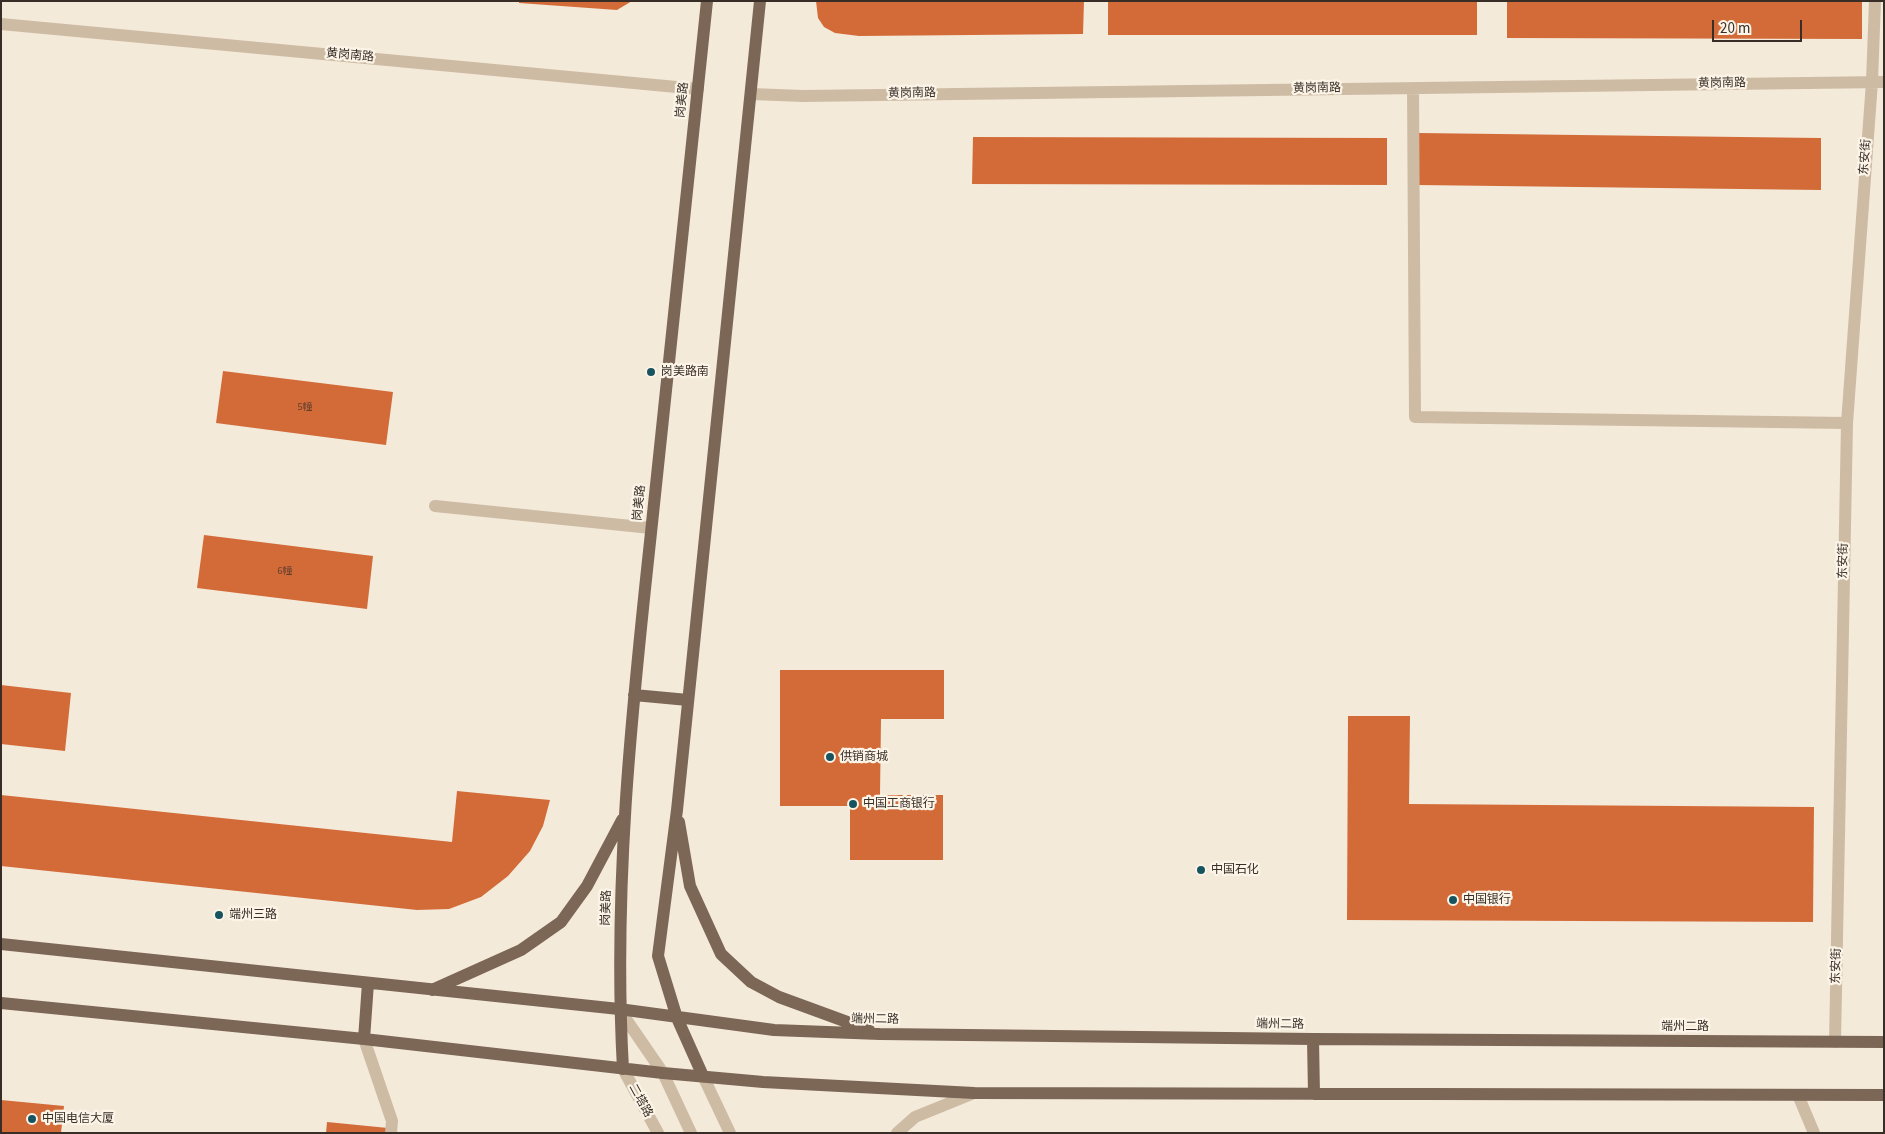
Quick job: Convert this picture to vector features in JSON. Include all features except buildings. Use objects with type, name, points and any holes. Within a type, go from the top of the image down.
[{"type":"main road","name":"岗美路","points":[[622,1069],[619,1009],[624,815],[651,528],[707,1]]},
{"type":"main road","points":[[703,1076],[677,1018],[658,956],[677,810],[760,1]]},
{"type":"main road","points":[[634,696],[688,700]]},
{"type":"main road","points":[[677,810],[690,886],[721,954],[751,982],[779,997],[880,1034]]},
{"type":"main road","points":[[432,990],[521,950],[561,922],[587,886],[624,815]]},
{"type":"main road","points":[[1,944],[619,1009]]},
{"type":"main road","points":[[364,1039],[368,983]]},
{"type":"main road","points":[[1,1003],[364,1039],[622,1069],[763,1082],[974,1092],[1884,1095]]},
{"type":"main road","name":"端州二路","points":[[619,1009],[774,1030],[880,1034],[1313,1039],[1884,1042]]},
{"type":"main road","points":[[1313,1039],[1314,1094]]},
{"type":"street","name":"东安街","points":[[1835,1042],[1847,423],[1878,82],[1875,1]]},
{"type":"street","name":"黄岗南路","points":[[1,24],[698,89]]},
{"type":"street","name":"黄岗南路","points":[[750,94],[803,96],[1878,82]]},
{"type":"street","points":[[1413,88],[1415,417],[1847,423]]},
{"type":"street","points":[[435,506],[651,528]]},
{"type":"street","points":[[619,1009],[663,1073],[692,1133]]},
{"type":"street","points":[[364,1039],[392,1121],[391,1133]]},
{"type":"street","name":"二塔路","points":[[622,1069],[658,1133]]},
{"type":"street","points":[[703,1076],[730,1133]]},
{"type":"street","points":[[897,1133],[915,1117],[974,1092]]},
{"type":"street","points":[[1798,1094],[1814,1133]]},
{"type":"place","name":"岗美路南","points":[[651,372]]},
{"type":"place","name":"供销商城","points":[[830,757]]},
{"type":"place","name":"中国工商银行","points":[[853,804]]},
{"type":"place","name":"中国石化","points":[[1201,870]]},
{"type":"place","name":"中国银行","points":[[1453,900]]},
{"type":"place","name":"端州三路","points":[[219,915]]},
{"type":"place","name":"中国电信大厦","points":[[32,1119]]}]
